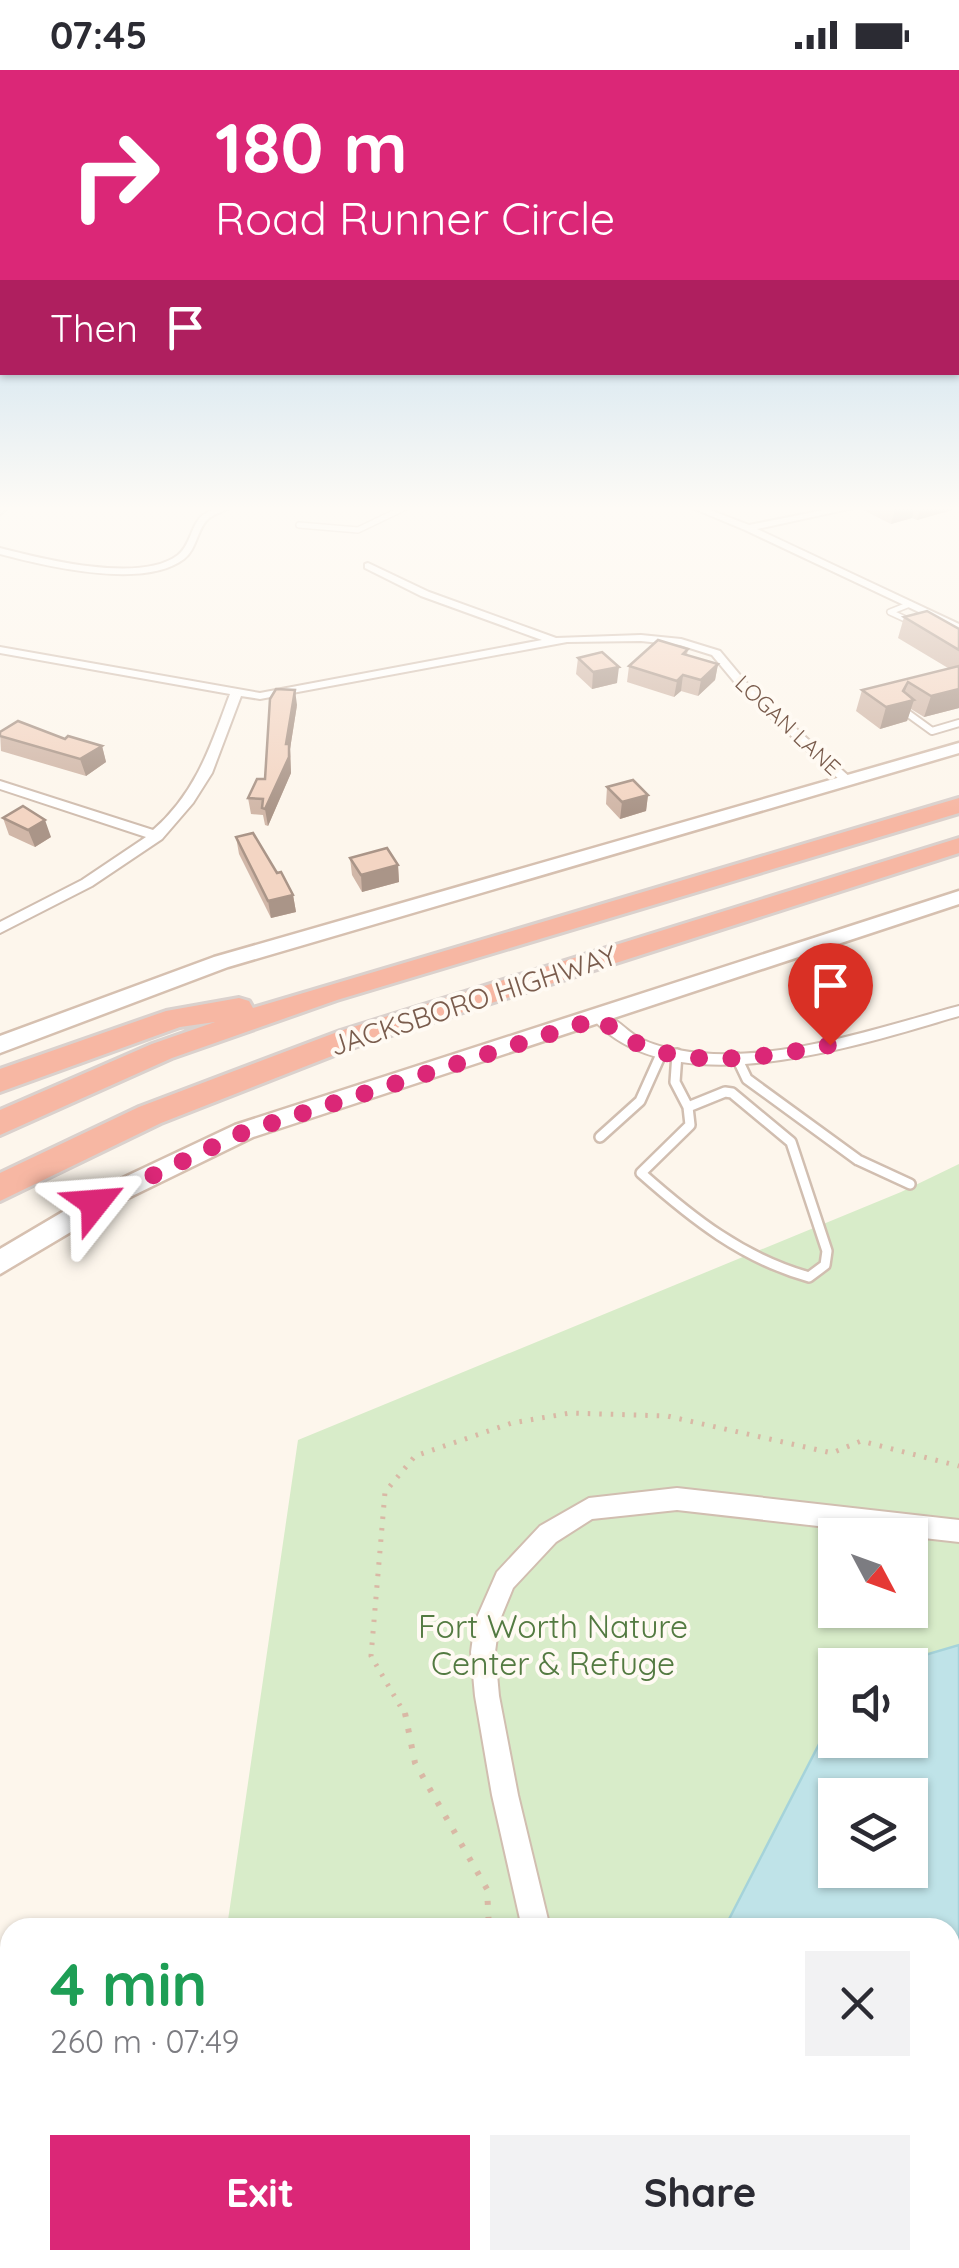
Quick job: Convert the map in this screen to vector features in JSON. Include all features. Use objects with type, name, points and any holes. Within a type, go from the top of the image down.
[{"type":"highway","name":"JACKSBORO HIGHWAY","points":[[0,1123],[162,1051],[328,994],[959,805]]},
{"type":"highway","name":"JACKSBORO HIGHWAY","points":[[0,1188],[150,1114],[350,1038],[959,845]]},
{"type":"highway","points":[[0,1081],[176,1018],[328,994]]},
{"type":"main road","points":[[0,1044],[221,962],[959,748]]},
{"type":"main road","name":"JACKSBORO HIGHWAY","points":[[0,1262],[65,1219],[156,1170],[244,1132],[959,897]]},
{"type":"street","points":[[462,608],[555,641]]},
{"type":"street","points":[[917,608],[959,628]]},
{"type":"street","name":"LOGAN LANE","points":[[555,641],[608,637],[681,642],[722,658],[746,689],[846,779]]},
{"type":"street","points":[[0,650],[260,696],[299,692],[555,641]]},
{"type":"street","points":[[0,928],[124,859],[169,826],[206,772],[236,694]]},
{"type":"street","points":[[0,786],[157,836]]},
{"type":"street","points":[[600,1018],[630,1042],[670,1053],[738,1058],[830,1045],[959,1011]]},
{"type":"street","points":[[534,1918],[505,1796],[483,1652],[487,1622],[505,1580],[548,1534],[589,1508],[677,1499],[959,1531]]},
{"type":"lane","points":[[901,608],[890,612],[927,628]]},
{"type":"lane","points":[[903,710],[932,731],[957,726]]},
{"type":"lane","points":[[670,1053],[675,1091],[688,1107],[690,1125],[682,1136],[646,1163],[641,1173],[712,1236],[730,1246],[780,1270],[809,1277],[826,1265],[827,1251],[791,1142],[732,1094],[725,1092],[688,1107]]},
{"type":"lane","points":[[600,1137],[636,1110],[670,1053]]},
{"type":"lane","points":[[738,1058],[747,1079],[858,1160],[910,1184]]},
{"type":"green space","name":"Fort Worth Nature Center & Refuge","points":[[959,1164],[959,1918],[228,1918],[298,1440],[901,1192]]},
{"type":"water","points":[[959,1645],[959,1918],[730,1918],[818,1746],[818,1758],[928,1758],[928,1654]]},
{"type":"building","points":[[927,611],[959,629],[959,650],[904,617]]},
{"type":"building","points":[[658,640],[688,649],[683,654],[718,664],[701,680],[683,675],[677,681],[629,666]]},
{"type":"building","points":[[602,652],[619,667],[593,672],[578,658]]},
{"type":"building","points":[[959,666],[959,689],[931,696],[908,682],[903,691],[914,700],[886,707],[862,690]]},
{"type":"building","points":[[276,689],[295,690],[286,744],[289,757],[265,809],[263,799],[248,798],[257,779],[265,779],[270,699]]},
{"type":"building","points":[[18,721],[65,739],[68,736],[102,746],[80,759],[0,736],[0,732]]},
{"type":"building","points":[[633,780],[648,795],[622,802],[607,787]]},
{"type":"building","points":[[23,806],[45,820],[28,830],[3,818]]},
{"type":"building","points":[[253,833],[293,895],[268,901],[236,837]]},
{"type":"building","points":[[387,848],[398,865],[361,875],[350,858]]},
{"type":"route","points":[[95,1203],[156,1170],[244,1132],[600,1018],[630,1042],[670,1054],[765,1057],[830,1045]]}]
